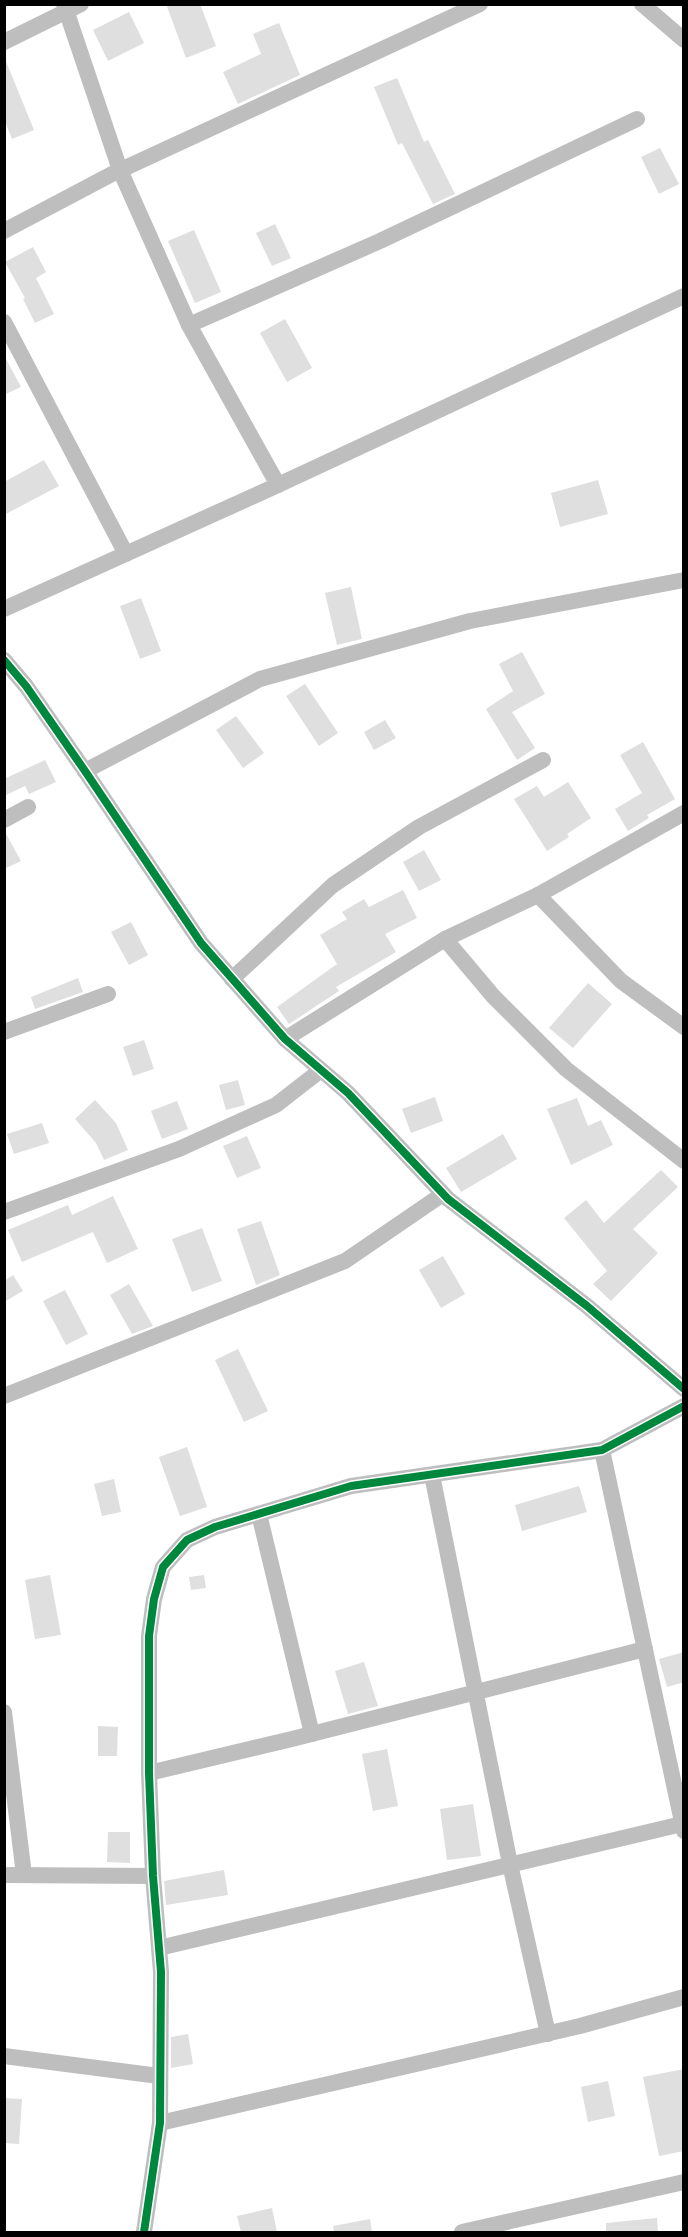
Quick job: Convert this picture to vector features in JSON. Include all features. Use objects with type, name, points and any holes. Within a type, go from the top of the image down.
[{"type":"street","points":[[4,231],[120,170],[480,4]]},
{"type":"street","points":[[642,4],[684,40]]},
{"type":"street","points":[[4,42],[71,7],[120,170],[189,325],[278,485]]},
{"type":"street","points":[[189,325],[380,241],[637,119]]},
{"type":"street","points":[[4,609],[278,485],[684,296]]},
{"type":"street","points":[[4,322],[126,554]]},
{"type":"street","points":[[85,771],[260,679],[470,621],[684,580]]},
{"type":"street","points":[[4,660],[26,686],[201,943],[285,1039],[348,1093],[443,1194],[587,1306],[684,1389]]},
{"type":"street","points":[[232,979],[333,885],[419,827],[543,760]]},
{"type":"street","points":[[4,820],[28,807]]},
{"type":"street","points":[[285,1039],[445,939],[538,896],[684,813]]},
{"type":"street","points":[[538,896],[621,981],[684,1027]]},
{"type":"street","points":[[445,939],[493,996],[566,1069],[684,1161]]},
{"type":"street","points":[[4,1032],[108,994]]},
{"type":"street","points":[[4,1212],[178,1149],[276,1105],[321,1070]]},
{"type":"street","points":[[4,1396],[345,1261],[443,1194]]},
{"type":"street","points":[[144,2232],[160,2123],[161,1972],[153,1876],[149,1773],[149,1636],[154,1599],[163,1568],[187,1540],[215,1527],[351,1486],[602,1450],[684,1406]]},
{"type":"street","points":[[159,1948],[510,1864],[683,1828],[602,1450]]},
{"type":"street","points":[[432,1475],[474,1693],[548,2034]]},
{"type":"street","points":[[259,1514],[312,1734]]},
{"type":"street","points":[[149,1773],[645,1649]]},
{"type":"street","points":[[4,1712],[24,1875]]},
{"type":"street","points":[[4,1875],[153,1876]]},
{"type":"street","points":[[160,2123],[548,2034],[684,1997]]},
{"type":"street","points":[[4,2056],[159,2076]]},
{"type":"street","points":[[462,2232],[684,2182]]},
{"type":"building","points":[[166,4],[200,4],[216,46],[186,58]]},
{"type":"building","points":[[129,12],[144,43],[108,61],[93,30]]},
{"type":"building","points":[[279,23],[300,75],[238,104],[223,72],[261,54],[253,34]]},
{"type":"building","points":[[5,59],[34,130],[12,139],[4,119]]},
{"type":"building","points":[[397,78],[424,142],[428,140],[455,194],[433,204],[402,143],[398,145],[374,87]]},
{"type":"building","points":[[660,148],[679,184],[659,194],[641,157]]},
{"type":"building","points":[[275,224],[291,258],[272,266],[256,233]]},
{"type":"building","points":[[194,230],[221,292],[195,303],[168,241]]},
{"type":"building","points":[[33,247],[46,272],[36,278],[54,314],[35,323],[23,299],[25,298],[5,262]]},
{"type":"building","points":[[285,319],[312,368],[287,382],[260,333]]},
{"type":"building","points":[[4,355],[21,387],[4,395]]},
{"type":"building","points":[[44,460],[59,486],[4,515],[4,482]]},
{"type":"building","points":[[598,480],[608,514],[560,527],[551,493]]},
{"type":"building","points":[[351,587],[362,639],[337,645],[325,593]]},
{"type":"building","points":[[141,598],[161,651],[140,659],[120,606]]},
{"type":"building","points":[[522,652],[545,694],[512,712],[535,748],[517,760],[486,709],[513,691],[499,664]]},
{"type":"building","points":[[305,684],[338,733],[319,746],[286,696]]},
{"type":"building","points":[[236,716],[264,753],[243,768],[216,730]]},
{"type":"building","points":[[385,720],[396,738],[374,750],[364,732]]},
{"type":"building","points":[[643,742],[675,799],[647,815],[649,818],[628,831],[615,809],[642,793],[620,755]]},
{"type":"building","points":[[45,760],[56,782],[29,794],[25,786],[4,796],[4,779]]},
{"type":"building","points":[[568,782],[591,818],[567,834],[569,837],[547,851],[514,799],[537,786],[544,797]]},
{"type":"building","points":[[4,830],[21,861],[4,869]]},
{"type":"building","points":[[424,850],[441,880],[419,891],[403,862]]},
{"type":"building","points":[[403,890],[417,918],[385,934],[396,952],[336,987],[339,991],[289,1024],[277,1007],[337,964],[320,935],[347,919],[342,912],[364,899],[369,907]]},
{"type":"building","points":[[131,922],[148,955],[129,965],[111,932]]},
{"type":"building","points":[[78,978],[83,992],[35,1009],[31,997]]},
{"type":"building","points":[[588,983],[612,1004],[573,1048],[549,1028]]},
{"type":"building","points":[[144,1040],[154,1069],[133,1076],[123,1047]]},
{"type":"building","points":[[238,1080],[245,1105],[226,1110],[219,1085]]},
{"type":"building","points":[[435,1097],[443,1121],[411,1133],[402,1109]]},
{"type":"building","points":[[577,1098],[588,1126],[601,1120],[613,1145],[571,1165],[547,1109]]},
{"type":"building","points":[[95,1100],[116,1123],[128,1150],[104,1160],[96,1143],[75,1119]]},
{"type":"building","points":[[177,1101],[188,1129],[162,1139],[151,1111]]},
{"type":"building","points":[[42,1123],[49,1143],[14,1154],[7,1134]]},
{"type":"building","points":[[503,1134],[517,1159],[461,1192],[446,1168]]},
{"type":"building","points":[[247,1136],[261,1168],[237,1178],[223,1146]]},
{"type":"building","points":[[661,1170],[678,1187],[633,1229],[658,1253],[611,1301],[593,1284],[607,1271],[564,1218],[586,1200],[604,1223]]},
{"type":"building","points":[[113,1196],[138,1249],[107,1263],[93,1232],[22,1262],[8,1230],[68,1205],[72,1215]]},
{"type":"building","points":[[261,1221],[280,1275],[256,1285],[237,1229]]},
{"type":"building","points":[[202,1228],[222,1281],[192,1292],[172,1239]]},
{"type":"building","points":[[443,1256],[465,1294],[441,1308],[419,1270]]},
{"type":"building","points":[[13,1275],[23,1291],[4,1302],[4,1281]]},
{"type":"building","points":[[129,1284],[153,1326],[132,1334],[110,1295]]},
{"type":"building","points":[[65,1290],[88,1334],[66,1345],[43,1301]]},
{"type":"building","points":[[238,1349],[268,1411],[244,1422],[215,1360]]},
{"type":"building","points":[[187,1447],[207,1507],[180,1516],[159,1457]]},
{"type":"building","points":[[114,1479],[121,1512],[102,1516],[94,1484]]},
{"type":"building","points":[[579,1486],[587,1512],[522,1531],[515,1505]]},
{"type":"building","points":[[50,1575],[61,1635],[35,1639],[25,1580]]},
{"type":"building","points":[[204,1575],[206,1588],[191,1590],[189,1577]]},
{"type":"building","points":[[684,1652],[684,1682],[667,1687],[659,1659]]},
{"type":"building","points":[[364,1662],[378,1706],[348,1714],[335,1671]]},
{"type":"building","points":[[98,1726],[118,1727],[117,1756],[98,1756]]},
{"type":"building","points":[[387,1749],[398,1806],[373,1811],[362,1754]]},
{"type":"building","points":[[473,1804],[481,1856],[447,1860],[440,1809]]},
{"type":"building","points":[[108,1832],[130,1832],[130,1863],[107,1862]]},
{"type":"building","points":[[224,1870],[228,1895],[166,1905],[164,1881]]},
{"type":"building","points":[[188,2034],[193,2064],[171,2068],[171,2037]]},
{"type":"building","points":[[684,2069],[684,2151],[659,2156],[643,2077]]},
{"type":"building","points":[[608,2081],[615,2116],[588,2122],[581,2087]]},
{"type":"building","points":[[4,2098],[22,2099],[19,2144],[4,2143]]},
{"type":"building","points":[[272,2208],[277,2232],[241,2232],[237,2216]]},
{"type":"building","points":[[657,2218],[658,2232],[606,2232],[606,2223]]},
{"type":"building","points":[[370,2219],[372,2232],[334,2232],[333,2226]]},
{"type":"cycle path","points":[[4,660],[26,686],[201,943],[285,1039],[348,1093],[448,1199],[587,1306],[684,1389]]},
{"type":"cycle path","points":[[144,2232],[160,2123],[161,1972],[153,1876],[149,1773],[149,1636],[154,1599],[163,1567],[187,1540],[215,1527],[351,1486],[602,1450],[684,1406]]}]
